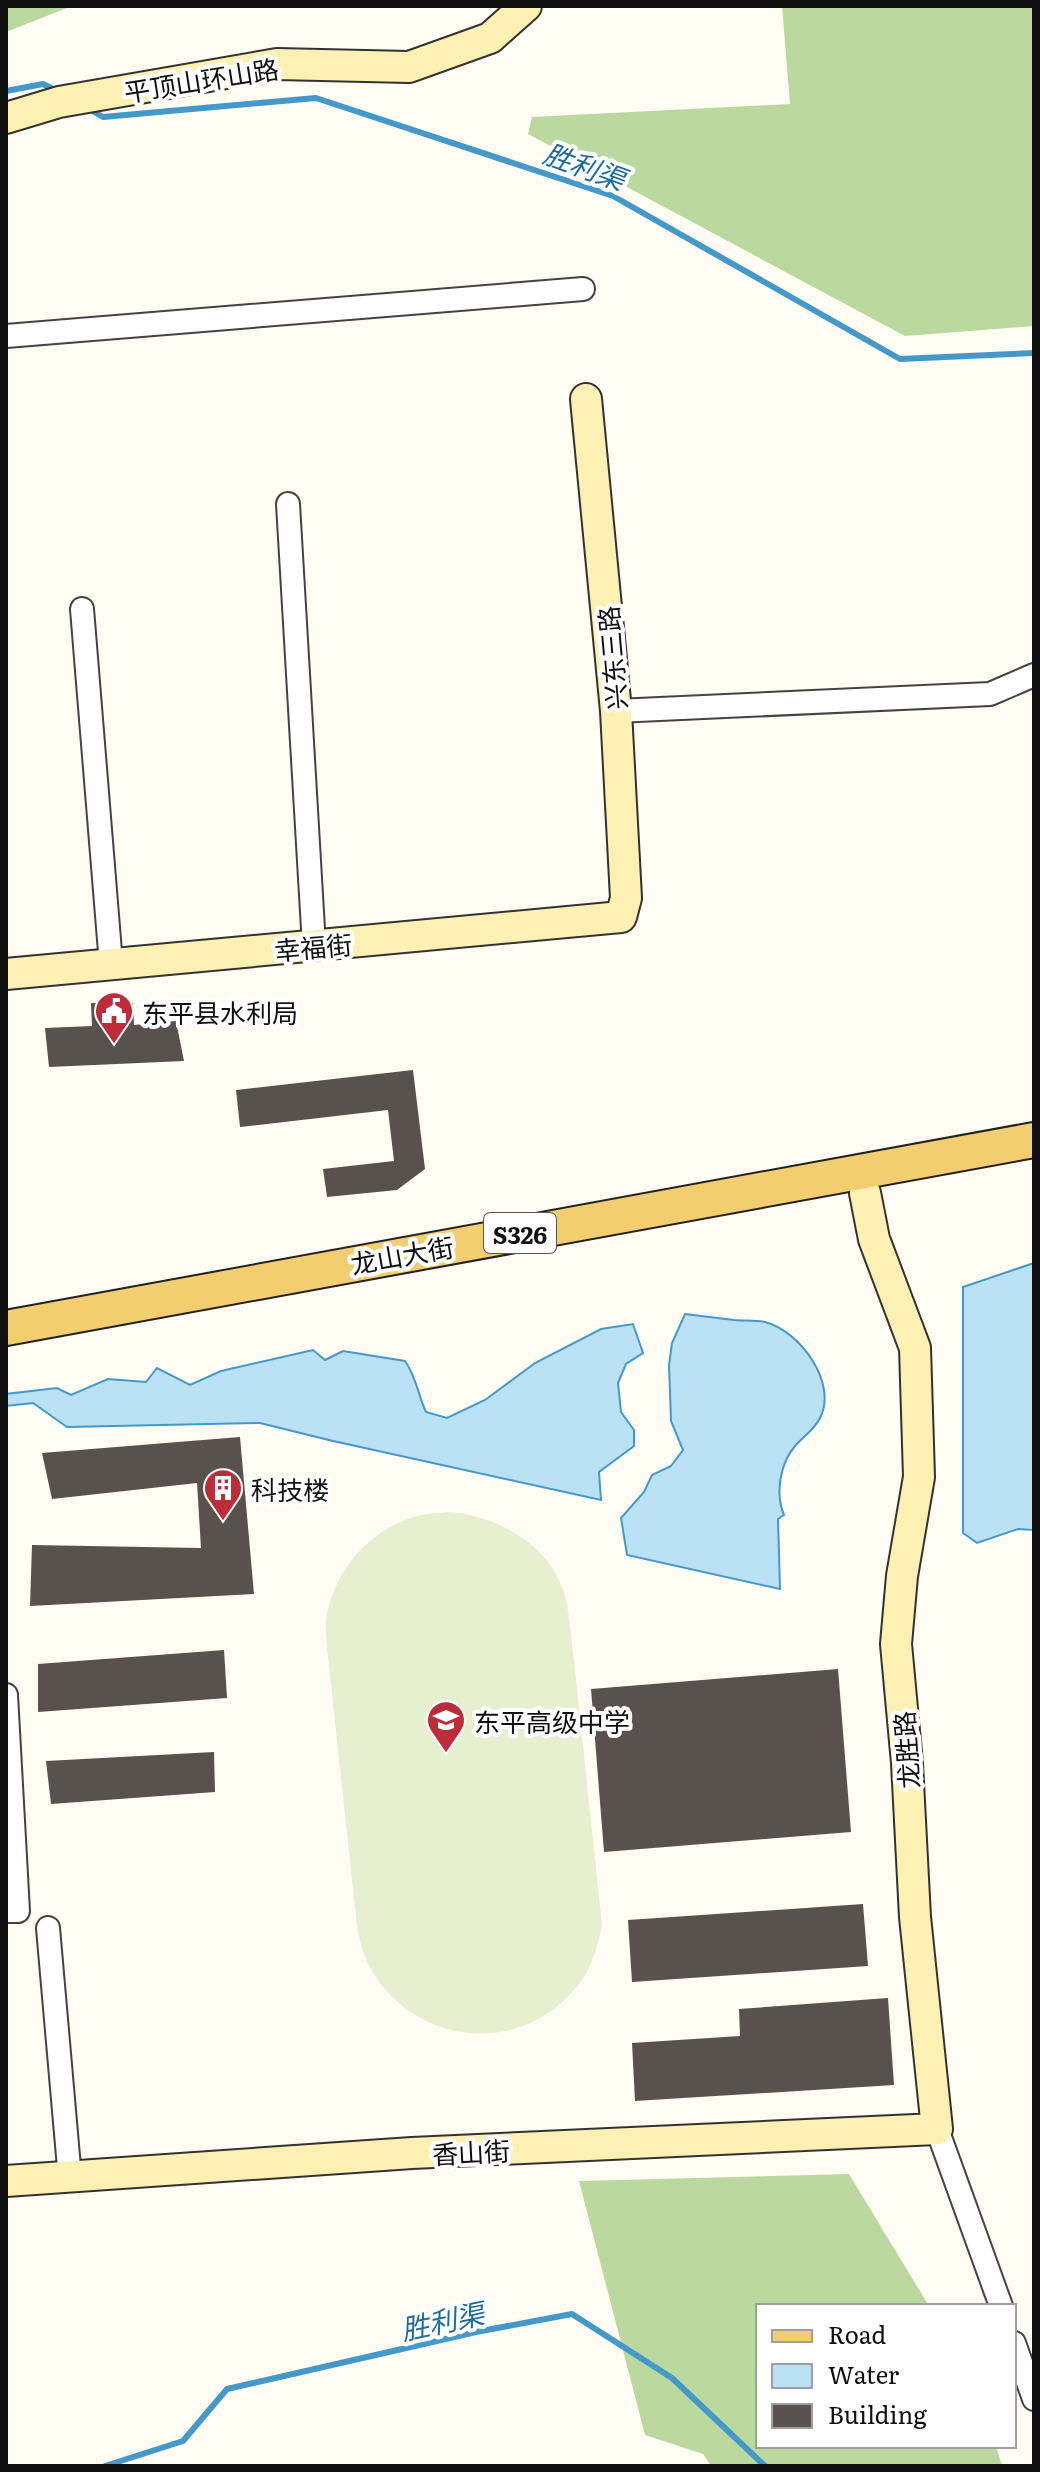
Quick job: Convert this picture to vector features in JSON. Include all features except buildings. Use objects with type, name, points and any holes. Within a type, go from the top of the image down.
[{"type":"main road","name":"龙山大街","points":[[6,1328],[1034,1140]]},
{"type":"main road","name":"龙山大街","points":[[6,1346],[267,1296],[1034,1163]]},
{"type":"street","name":"平顶山环山路","points":[[6,118],[59,102],[277,64],[409,67],[490,38],[526,6]]},
{"type":"street","points":[[6,336],[583,289]]},
{"type":"street","name":"兴东三路","points":[[586,399],[616,711],[626,898],[621,917]]},
{"type":"street","points":[[288,504],[314,946]]},
{"type":"street","points":[[82,609],[111,964]]},
{"type":"street","points":[[616,711],[990,694],[1034,675]]},
{"type":"street","name":"幸福街","points":[[6,974],[621,917]]},
{"type":"street","name":"龙胜路","points":[[865,1193],[874,1239],[915,1348],[919,1477],[902,1576],[896,1644],[907,1763],[915,1917],[937,2129],[1000,2304]]},
{"type":"street","points":[[6,1314],[6,1328]]},
{"type":"street","points":[[6,1695],[18,1911],[6,1911]]},
{"type":"street","points":[[48,1928],[70,2179]]},
{"type":"street","name":"香山街","points":[[6,2181],[70,2179],[412,2153],[937,2129]]},
{"type":"street","points":[[1016,2349],[1034,2399]]},
{"type":"green space","points":[[6,6],[72,6],[6,32]]},
{"type":"green space","points":[[782,6],[1034,6],[1034,326],[905,336],[528,134],[532,117],[790,104]]},
{"type":"green space","points":[[451,1512],[487,1520],[521,1537],[548,1562],[565,1596],[602,1925],[584,1977],[562,2002],[536,2020],[507,2031],[477,2034],[448,2029],[420,2018],[394,1999],[373,1973],[365,1956],[357,1926],[326,1634],[326,1620],[336,1586],[355,1556],[368,1543],[397,1523],[427,1514]]},
{"type":"green space","points":[[849,2174],[928,2304],[756,2304],[756,2448],[997,2448],[1002,2466],[711,2466],[703,2454],[645,2435],[579,2181]]},
{"type":"water","points":[[1034,1263],[1034,1530],[1018,1529],[977,1543],[963,1533],[963,1287]]},
{"type":"water","points":[[685,1314],[761,1321],[778,1327],[803,1347],[820,1375],[824,1404],[820,1418],[791,1452],[781,1478],[780,1498],[784,1515],[778,1519],[780,1589],[627,1555],[621,1518],[644,1492],[652,1475],[671,1466],[683,1450],[671,1421],[669,1365],[672,1343]]},
{"type":"water","points":[[633,1324],[643,1353],[626,1364],[618,1383],[621,1412],[634,1430],[634,1446],[599,1472],[601,1500],[260,1423],[67,1427],[33,1403],[6,1406],[6,1394],[57,1388],[71,1395],[108,1379],[146,1382],[157,1368],[190,1385],[221,1371],[313,1350],[325,1360],[343,1351],[405,1361],[426,1412],[447,1418],[485,1400],[535,1363],[601,1329]]},
{"type":"waterway","name":"胜利渠","points":[[6,91],[43,84],[51,88]]},
{"type":"waterway","name":"胜利渠","points":[[94,112],[103,117],[316,98],[613,196],[900,359],[1034,353]]},
{"type":"waterway","name":"胜利渠","points":[[105,2466],[183,2441],[227,2389],[476,2332],[572,2314],[672,2378],[765,2466]]},
{"type":"place","name":"东平县水利局","points":[[114,1045]]},
{"type":"place","name":"科技楼","points":[[223,1522]]},
{"type":"place","name":"东平高级中学","points":[[446,1754]]}]
